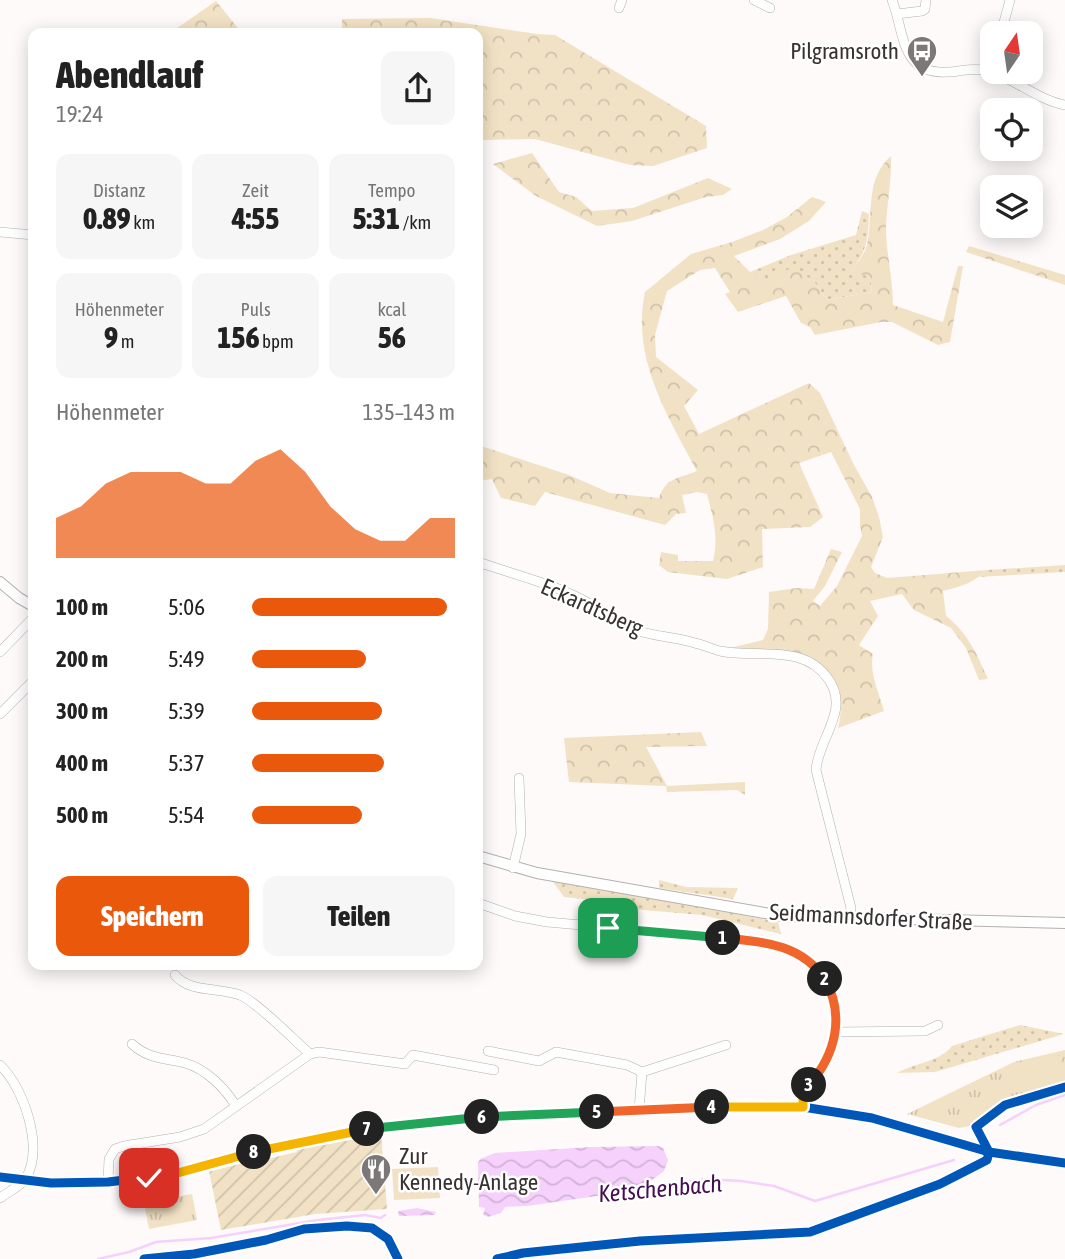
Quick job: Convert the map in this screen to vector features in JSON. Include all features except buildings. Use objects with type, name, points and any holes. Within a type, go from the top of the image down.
[{"type":"street","points":[[754,0],[770,8]]},
{"type":"street","points":[[892,0],[905,50],[923,68],[939,72],[980,70]]},
{"type":"street","points":[[897,14],[922,11],[925,9],[926,0]]},
{"type":"street","points":[[1004,21],[1010,0]]},
{"type":"street","points":[[1014,84],[1047,100],[1065,105]]},
{"type":"street","points":[[0,232],[28,235]]},
{"type":"street","name":"Eckardtsberg","points":[[483,564],[582,599],[628,627],[645,633],[695,642],[719,651],[771,652],[792,656],[809,662],[824,673],[831,682],[836,706],[830,730],[819,750],[816,770],[851,908],[849,919]]},
{"type":"street","points":[[0,582],[28,603]]},
{"type":"street","points":[[0,652],[28,623]]},
{"type":"street","points":[[0,714],[28,686]]},
{"type":"street","points":[[513,867],[521,834],[519,778]]},
{"type":"street","name":"Seidmannsdorfer Straße","points":[[483,858],[513,867],[782,916],[1065,923]]},
{"type":"street","points":[[483,906],[515,916],[547,922],[777,944],[807,958],[824,977],[835,1008],[835,1032],[829,1056],[803,1093],[803,1107]]},
{"type":"street","points":[[175,975],[183,984],[234,993],[248,1000],[310,1054]]},
{"type":"street","points":[[835,1032],[925,1031],[938,1025]]},
{"type":"street","points":[[132,1044],[149,1056],[197,1068],[229,1095],[236,1106]]},
{"type":"street","points":[[488,1051],[539,1061],[556,1052],[626,1065],[642,1072],[726,1045]]},
{"type":"street","points":[[108,1182],[109,1159],[115,1149],[180,1137],[204,1129],[310,1054],[325,1051],[405,1064],[413,1055],[494,1070]]},
{"type":"street","points":[[0,1065],[18,1086],[25,1101],[32,1153],[30,1168],[24,1181],[0,1198]]},
{"type":"street","points":[[639,1110],[642,1072]]},
{"type":"street","points":[[0,1177],[65,1184],[108,1182],[174,1174],[277,1147],[386,1126],[476,1118],[748,1105],[803,1107],[872,1118],[1010,1156],[1065,1163]]},
{"type":"green space","points":[[216,1],[238,28],[177,28]]},
{"type":"green space","points":[[430,18],[555,35],[706,126],[707,148],[653,166],[630,165],[535,139],[483,140],[483,28],[342,28],[342,19]]},
{"type":"green space","points":[[532,153],[559,192],[576,197],[592,211],[633,208],[708,178],[732,189],[723,195],[706,197],[632,221],[597,226],[536,196],[493,164]]},
{"type":"green space","points":[[891,156],[886,233],[893,305],[943,322],[958,266],[963,266],[950,342],[938,345],[892,322],[815,335],[810,327],[801,323],[786,296],[738,312],[725,294],[730,292],[715,268],[700,270],[667,291],[655,335],[656,357],[698,390],[684,406],[699,434],[809,383],[820,393],[872,497],[879,517],[883,537],[871,567],[875,573],[887,578],[987,570],[966,584],[943,591],[946,616],[966,636],[988,679],[979,680],[966,648],[951,628],[914,610],[902,594],[870,601],[878,616],[859,645],[873,654],[873,676],[884,711],[838,728],[841,703],[836,684],[825,670],[809,660],[790,654],[726,649],[763,640],[768,629],[769,592],[797,588],[814,589],[831,549],[842,552],[825,586],[813,601],[820,606],[837,586],[862,536],[860,509],[831,452],[799,463],[823,517],[810,527],[762,529],[763,567],[727,579],[668,572],[659,565],[661,552],[678,555],[678,561],[713,561],[715,536],[707,494],[697,492],[682,495],[686,513],[676,514],[665,525],[545,492],[535,506],[501,498],[492,479],[483,480],[483,447],[569,475],[610,493],[659,498],[669,482],[697,471],[674,429],[647,363],[642,316],[645,292],[691,254],[763,230],[787,217],[812,197],[826,202],[809,221],[780,239],[734,256],[759,281],[792,268],[813,280],[827,300],[872,292],[870,276],[850,273],[866,248],[874,184],[883,165]]},
{"type":"green space","points":[[862,211],[869,214],[867,238],[851,272],[870,275],[872,292],[827,300],[813,280],[759,281],[750,272],[791,255],[856,235]]},
{"type":"green space","points":[[969,246],[1065,275],[1065,285],[966,252]]},
{"type":"green space","points":[[1065,565],[1065,572],[979,577],[987,570]]},
{"type":"green space","points":[[701,732],[707,746],[646,747],[667,786],[745,782],[745,795],[737,790],[667,792],[666,786],[569,782],[564,738]]},
{"type":"green space","points":[[551,879],[778,922],[781,934],[702,915],[631,909],[621,903],[564,897]]},
{"type":"green space","points":[[659,880],[686,887],[738,888],[733,899],[659,888]]},
{"type":"green space","points":[[1020,1025],[1064,1034],[935,1072],[897,1073],[941,1056],[952,1046]]},
{"type":"green space","points":[[1065,1050],[1065,1084],[1003,1104],[976,1125],[959,1128],[907,1114],[1014,1062]]},
{"type":"green space","points":[[1061,1055],[1065,1079],[1011,1094],[1004,1072]]},
{"type":"green space","points":[[381,1133],[387,1209],[315,1214],[221,1230],[209,1171],[258,1156],[259,1161],[297,1152],[296,1147]]},
{"type":"green space","points":[[438,1167],[440,1198],[394,1200],[392,1169]]},
{"type":"green space","points":[[192,1194],[197,1220],[149,1229],[144,1203]]},
{"type":"water","points":[[658,1146],[663,1148],[668,1160],[664,1171],[639,1190],[505,1207],[501,1213],[488,1217],[483,1215],[485,1208],[479,1207],[478,1163],[480,1159],[495,1153]]},
{"type":"water","points":[[417,1208],[436,1212],[434,1215],[399,1216],[398,1211]]},
{"type":"waterway","name":"Ketschenbach","points":[[1000,1125],[1036,1105],[1065,1095]]},
{"type":"waterway","name":"Ketschenbach","points":[[638,1190],[706,1179],[741,1181],[774,1186],[815,1201],[954,1160]]},
{"type":"waterway","name":"Ketschenbach","points":[[98,1259],[156,1242],[211,1238],[318,1220],[365,1215],[381,1218],[385,1215]]},
{"type":"cycle path","points":[[497,1259],[523,1253],[640,1241],[810,1232],[940,1184],[987,1160],[989,1152],[976,1127],[1005,1105],[1065,1087]]},
{"type":"cycle path","points":[[0,1177],[51,1183],[108,1182],[174,1174],[291,1144],[386,1127],[476,1118],[748,1105],[803,1107],[872,1118],[989,1152],[1065,1163]]},
{"type":"cycle path","points":[[144,1259],[194,1254],[266,1240],[304,1229],[347,1226],[372,1228],[388,1239],[398,1259]]},
{"type":"place","name":"Pilgramsroth","points":[[922,78]]},
{"type":"place","name":"Zur Kennedy-Anlage","points":[[376,1196]]},
{"type":"route","points":[[149,1178],[312,1139],[422,1122],[748,1105],[803,1107],[806,1087],[820,1072],[832,1049],[836,1020],[835,1008],[824,977],[807,958],[788,948],[764,941],[608,928]]}]
